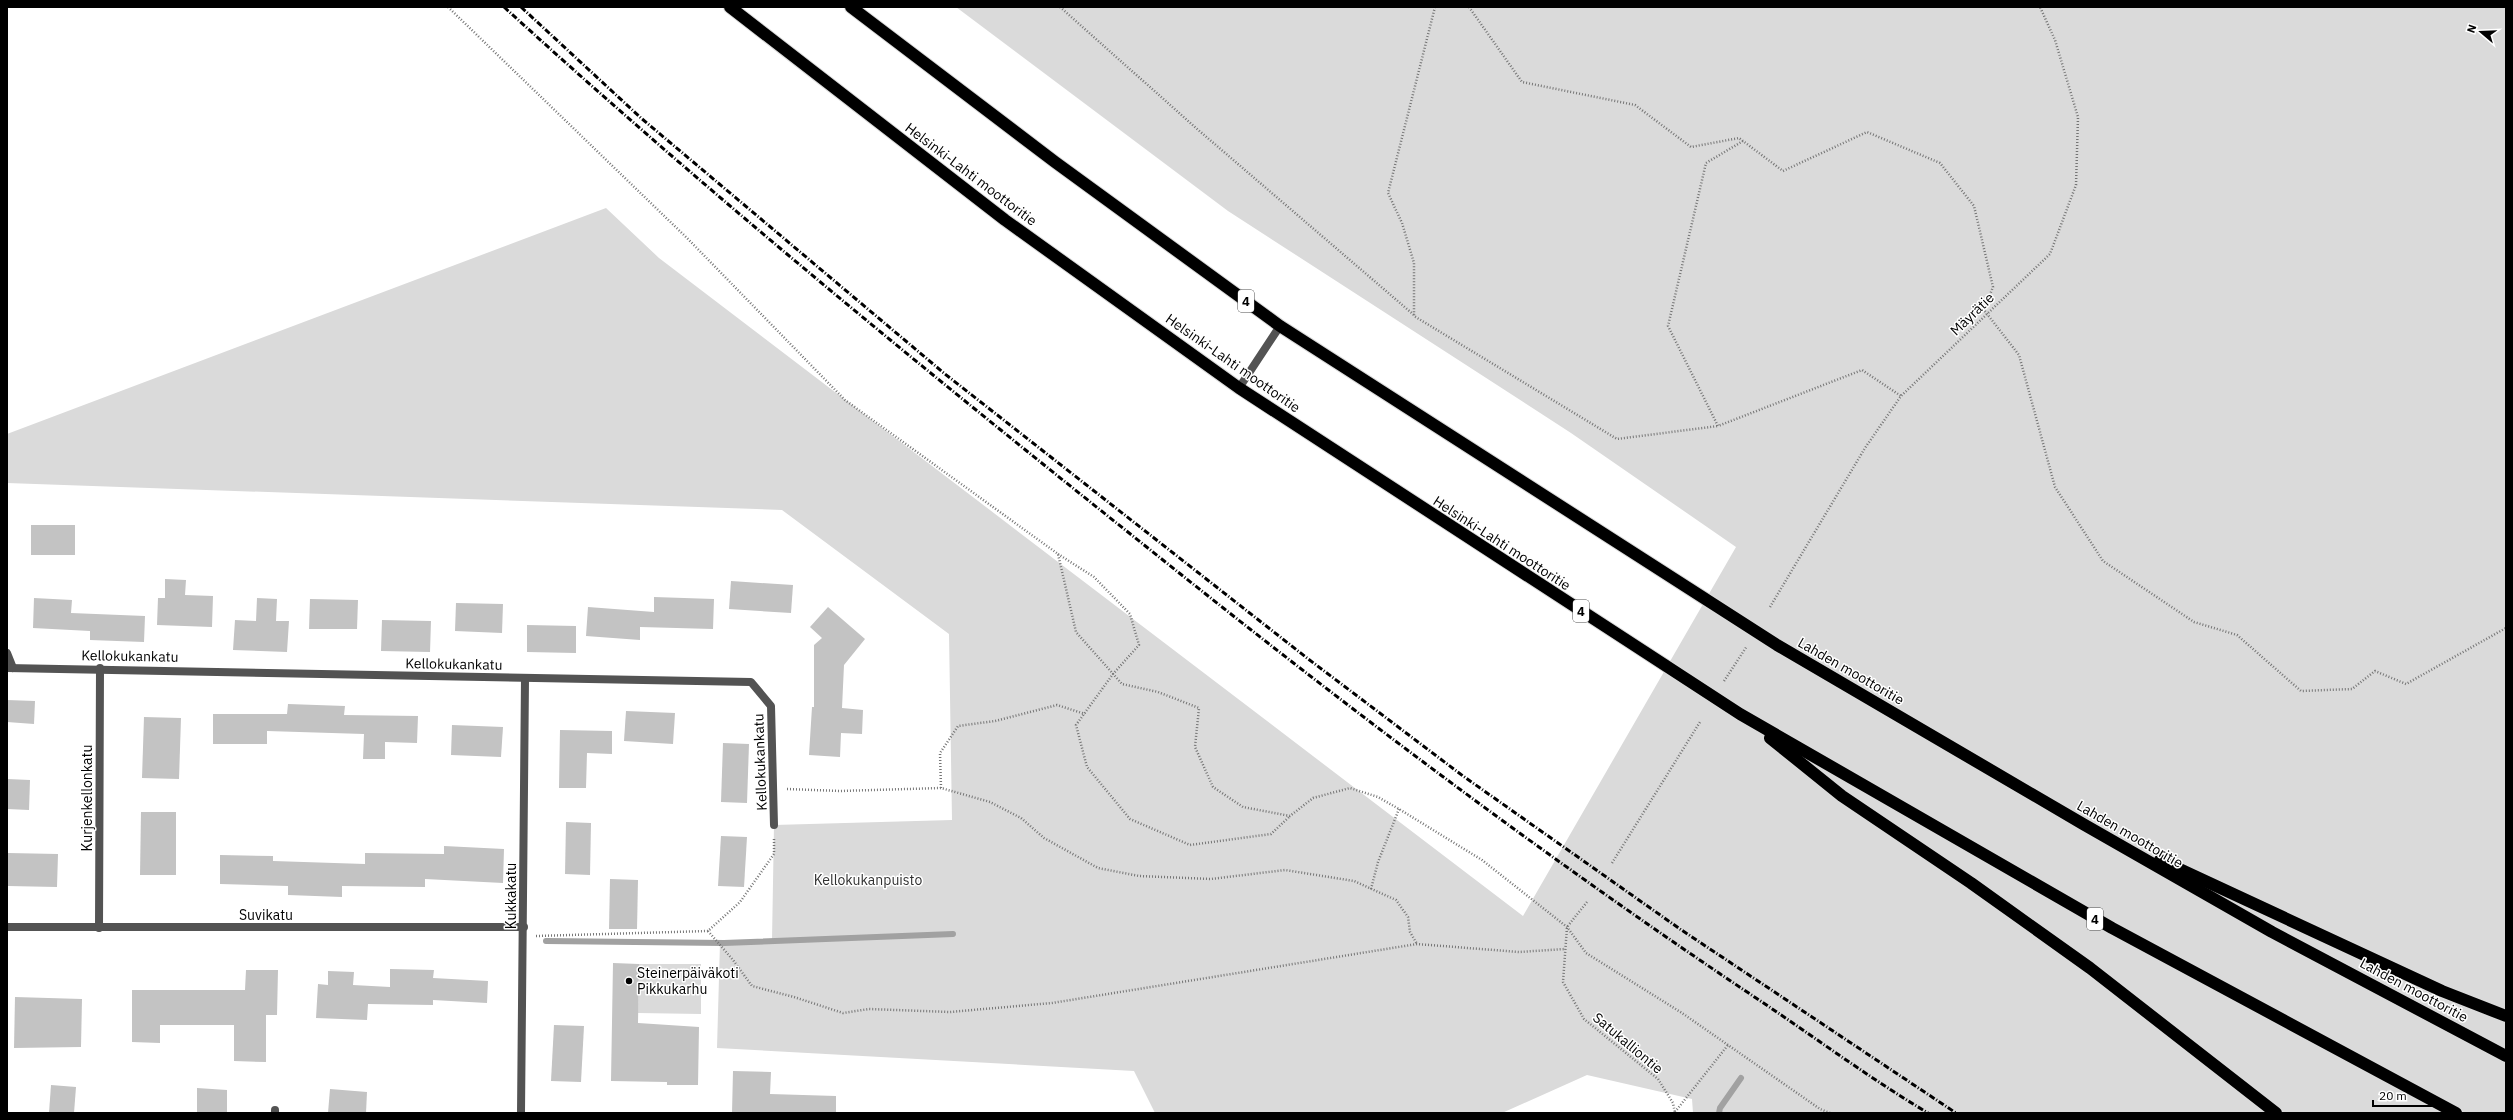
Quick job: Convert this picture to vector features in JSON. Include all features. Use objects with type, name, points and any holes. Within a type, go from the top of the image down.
[{"type":"highway","name":"Helsinki-Lahti moottoritie","points":[[730,7],[1005,220],[1239,388],[1740,714]]},
{"type":"highway","name":"4","points":[[851,7],[1055,162],[1280,326]]},
{"type":"highway","name":"Lahden moottoritie","points":[[1280,326],[1776,644],[2083,824],[2272,932],[2506,1056]]},
{"type":"highway","name":"4","points":[[1740,714],[2112,928],[2456,1113]]},
{"type":"highway","points":[[1740,714],[1842,796],[1971,883],[2090,968],[2276,1113]]},
{"type":"highway","points":[[2083,824],[2442,991],[2506,1016]]},
{"type":"street","points":[[1239,388],[1280,326]]},
{"type":"street","points":[[7,653],[10,668]]},
{"type":"street","name":"Kellokukankatu","points":[[10,668],[100,668],[525,679],[751,682],[771,706],[774,825]]},
{"type":"street","name":"Kurjenkellonkatu","points":[[99,928],[100,668]]},
{"type":"street","name":"Kukkakatu","points":[[521,1113],[524,931],[525,679]]},
{"type":"street","name":"Suvikatu","points":[[7,927],[524,931]]},
{"type":"path","points":[[448,7],[688,239],[845,400],[1058,554],[1094,578],[1130,614],[1139,645],[1113,674],[1076,725],[1087,767],[1130,819],[1190,845],[1271,834],[1290,816],[1313,798],[1350,788],[1378,798],[1399,809],[1482,860],[1567,927],[1586,953],[1728,1045],[1820,1109],[1830,1113]]},
{"type":"path","points":[[1060,7],[1196,128],[1414,316],[1617,438],[1718,426],[1862,370],[1901,396]]},
{"type":"path","points":[[1414,316],[1414,263],[1402,223],[1388,193],[1435,7]]},
{"type":"path","points":[[1469,7],[1522,82],[1635,105],[1691,147],[1739,138],[1783,171],[1867,132],[1940,164],[1974,206],[1993,287],[1984,310],[2019,355],[2055,487],[2103,561],[2194,622],[2237,636],[2301,691],[2352,689],[2375,671],[2406,684],[2505,629],[2506,633]]},
{"type":"path","name":"Mäyrätie","points":[[1770,607],[1865,448],[1901,396],[2050,254],[2076,185],[2078,117],[2055,40],[2040,7]]},
{"type":"path","points":[[1718,426],[1668,326],[1706,163],[1743,141]]},
{"type":"path","points":[[1058,554],[1076,632],[1122,684],[1158,692],[1199,708],[1195,747],[1213,787],[1243,807],[1290,816]]},
{"type":"path","points":[[1724,681],[1746,646]]},
{"type":"path","points":[[941,788],[940,753],[958,726],[995,721],[1057,705],[1085,714]]},
{"type":"path","points":[[1612,864],[1700,722]]},
{"type":"path","points":[[773,788],[840,791],[941,788],[990,802],[1021,818],[1044,838],[1098,868],[1139,876],[1211,879],[1285,870],[1354,881],[1396,900],[1408,918],[1410,932],[1417,944]]},
{"type":"path","points":[[1371,889],[1378,862],[1399,809]]},
{"type":"path","points":[[524,931],[708,931],[740,902],[774,854],[774,825]]},
{"type":"path","points":[[1567,927],[1587,902]]},
{"type":"path","name":"Satukalliontie","points":[[1567,927],[1562,982],[1584,1019],[1658,1079],[1673,1103],[1675,1113]]},
{"type":"path","points":[[708,931],[733,960],[752,986],[794,996],[843,1013],[869,1009],[950,1012],[1052,1002],[1417,944],[1519,952],[1565,949]]},
{"type":"path","points":[[1675,1113],[1728,1045]]},
{"type":"green space","name":"Kellokukanpuisto","points":[[956,7],[2506,7],[2506,1113],[1693,1113],[1692,1099],[1587,1075],[1502,1113],[1155,1113],[1134,1071],[717,1048],[720,943],[772,940],[774,825],[952,820],[949,634],[782,510],[7,483],[7,434],[606,208],[659,258],[1523,916],[1736,547],[1571,433],[1228,211]]},
{"type":"green space","points":[[639,964],[701,964],[701,1014],[638,1013]]},
{"type":"building","points":[[31,525],[75,525],[75,555],[31,555]]},
{"type":"building","points":[[165,579],[186,580],[185,595],[213,596],[212,627],[157,625],[158,598],[165,598]]},
{"type":"building","points":[[731,581],[793,585],[791,613],[729,609]]},
{"type":"building","points":[[654,597],[714,599],[713,629],[640,627],[640,640],[586,636],[588,607],[654,612]]},
{"type":"building","points":[[34,598],[72,600],[71,613],[145,616],[144,642],[90,640],[90,631],[33,628]]},
{"type":"building","points":[[257,598],[277,599],[276,621],[289,621],[287,652],[233,650],[235,620],[256,621]]},
{"type":"building","points":[[310,599],[358,600],[357,629],[309,629]]},
{"type":"building","points":[[456,603],[503,604],[502,633],[455,631]]},
{"type":"building","points":[[828,607],[865,639],[844,665],[842,708],[863,710],[862,734],[841,733],[840,757],[809,755],[812,707],[814,707],[814,645],[822,638],[810,627]]},
{"type":"building","points":[[382,620],[431,621],[430,652],[381,651]]},
{"type":"building","points":[[527,625],[576,626],[576,653],[527,652]]},
{"type":"building","points":[[7,700],[35,701],[34,724],[7,722]]},
{"type":"building","points":[[288,704],[345,706],[344,715],[418,716],[417,743],[385,742],[385,759],[363,759],[364,734],[267,731],[267,744],[213,744],[213,714],[287,714]]},
{"type":"building","points":[[626,711],[675,713],[673,744],[624,741]]},
{"type":"building","points":[[144,717],[181,718],[179,779],[142,778]]},
{"type":"building","points":[[452,725],[503,727],[501,757],[451,755]]},
{"type":"building","points":[[560,730],[612,731],[612,754],[587,753],[586,788],[559,788]]},
{"type":"building","points":[[723,743],[749,744],[747,803],[721,802]]},
{"type":"building","points":[[7,779],[30,780],[29,810],[7,809]]},
{"type":"building","points":[[141,812],[176,812],[176,875],[140,875]]},
{"type":"building","points":[[566,822],[591,823],[590,875],[565,874]]},
{"type":"building","points":[[721,836],[747,837],[744,887],[718,886]]},
{"type":"building","points":[[444,846],[504,849],[503,883],[425,879],[425,887],[342,886],[342,897],[288,895],[288,886],[220,884],[220,855],[273,856],[273,861],[365,864],[365,853],[444,854]]},
{"type":"building","points":[[8,853],[58,854],[57,887],[8,886]]},
{"type":"building","points":[[610,879],[638,880],[637,929],[609,929]]},
{"type":"building","points":[[613,963],[639,964],[638,1023],[699,1027],[698,1085],[667,1085],[667,1082],[611,1081]]},
{"type":"building","points":[[390,969],[434,970],[433,978],[488,981],[487,1003],[433,1000],[433,1005],[368,1004],[367,1020],[316,1018],[318,984],[328,985],[328,971],[354,972],[353,985],[390,987]]},
{"type":"building","points":[[246,970],[278,970],[277,1015],[266,1015],[266,1062],[234,1061],[234,1025],[160,1025],[160,1043],[132,1042],[132,990],[245,990]]},
{"type":"building","points":[[15,997],[82,999],[81,1047],[14,1048]]},
{"type":"building","points":[[554,1025],[584,1026],[581,1082],[551,1081]]},
{"type":"building","points":[[733,1071],[771,1072],[770,1094],[836,1096],[836,1113],[732,1113]]},
{"type":"building","points":[[51,1085],[76,1087],[74,1113],[49,1113]]},
{"type":"building","points":[[197,1088],[227,1090],[227,1113],[197,1113]]},
{"type":"building","points":[[330,1089],[367,1092],[366,1113],[328,1113]]},
{"type":"waterway","points":[[546,941],[724,943],[953,934]]},
{"type":"waterway","points":[[1719,1113],[1720,1108],[1741,1078]]},
{"type":"railway","points":[[504,7],[586,81],[752,225],[836,295],[1092,503],[1321,684],[1393,739],[1613,900],[1865,1073],[1928,1113]]},
{"type":"railway","points":[[521,7],[641,118],[945,374],[1307,658],[1463,776],[1680,929],[1956,1113]]},
{"type":"place","name":"Steinerpäiväkoti Pikkukarhu","points":[[629,981]]}]
